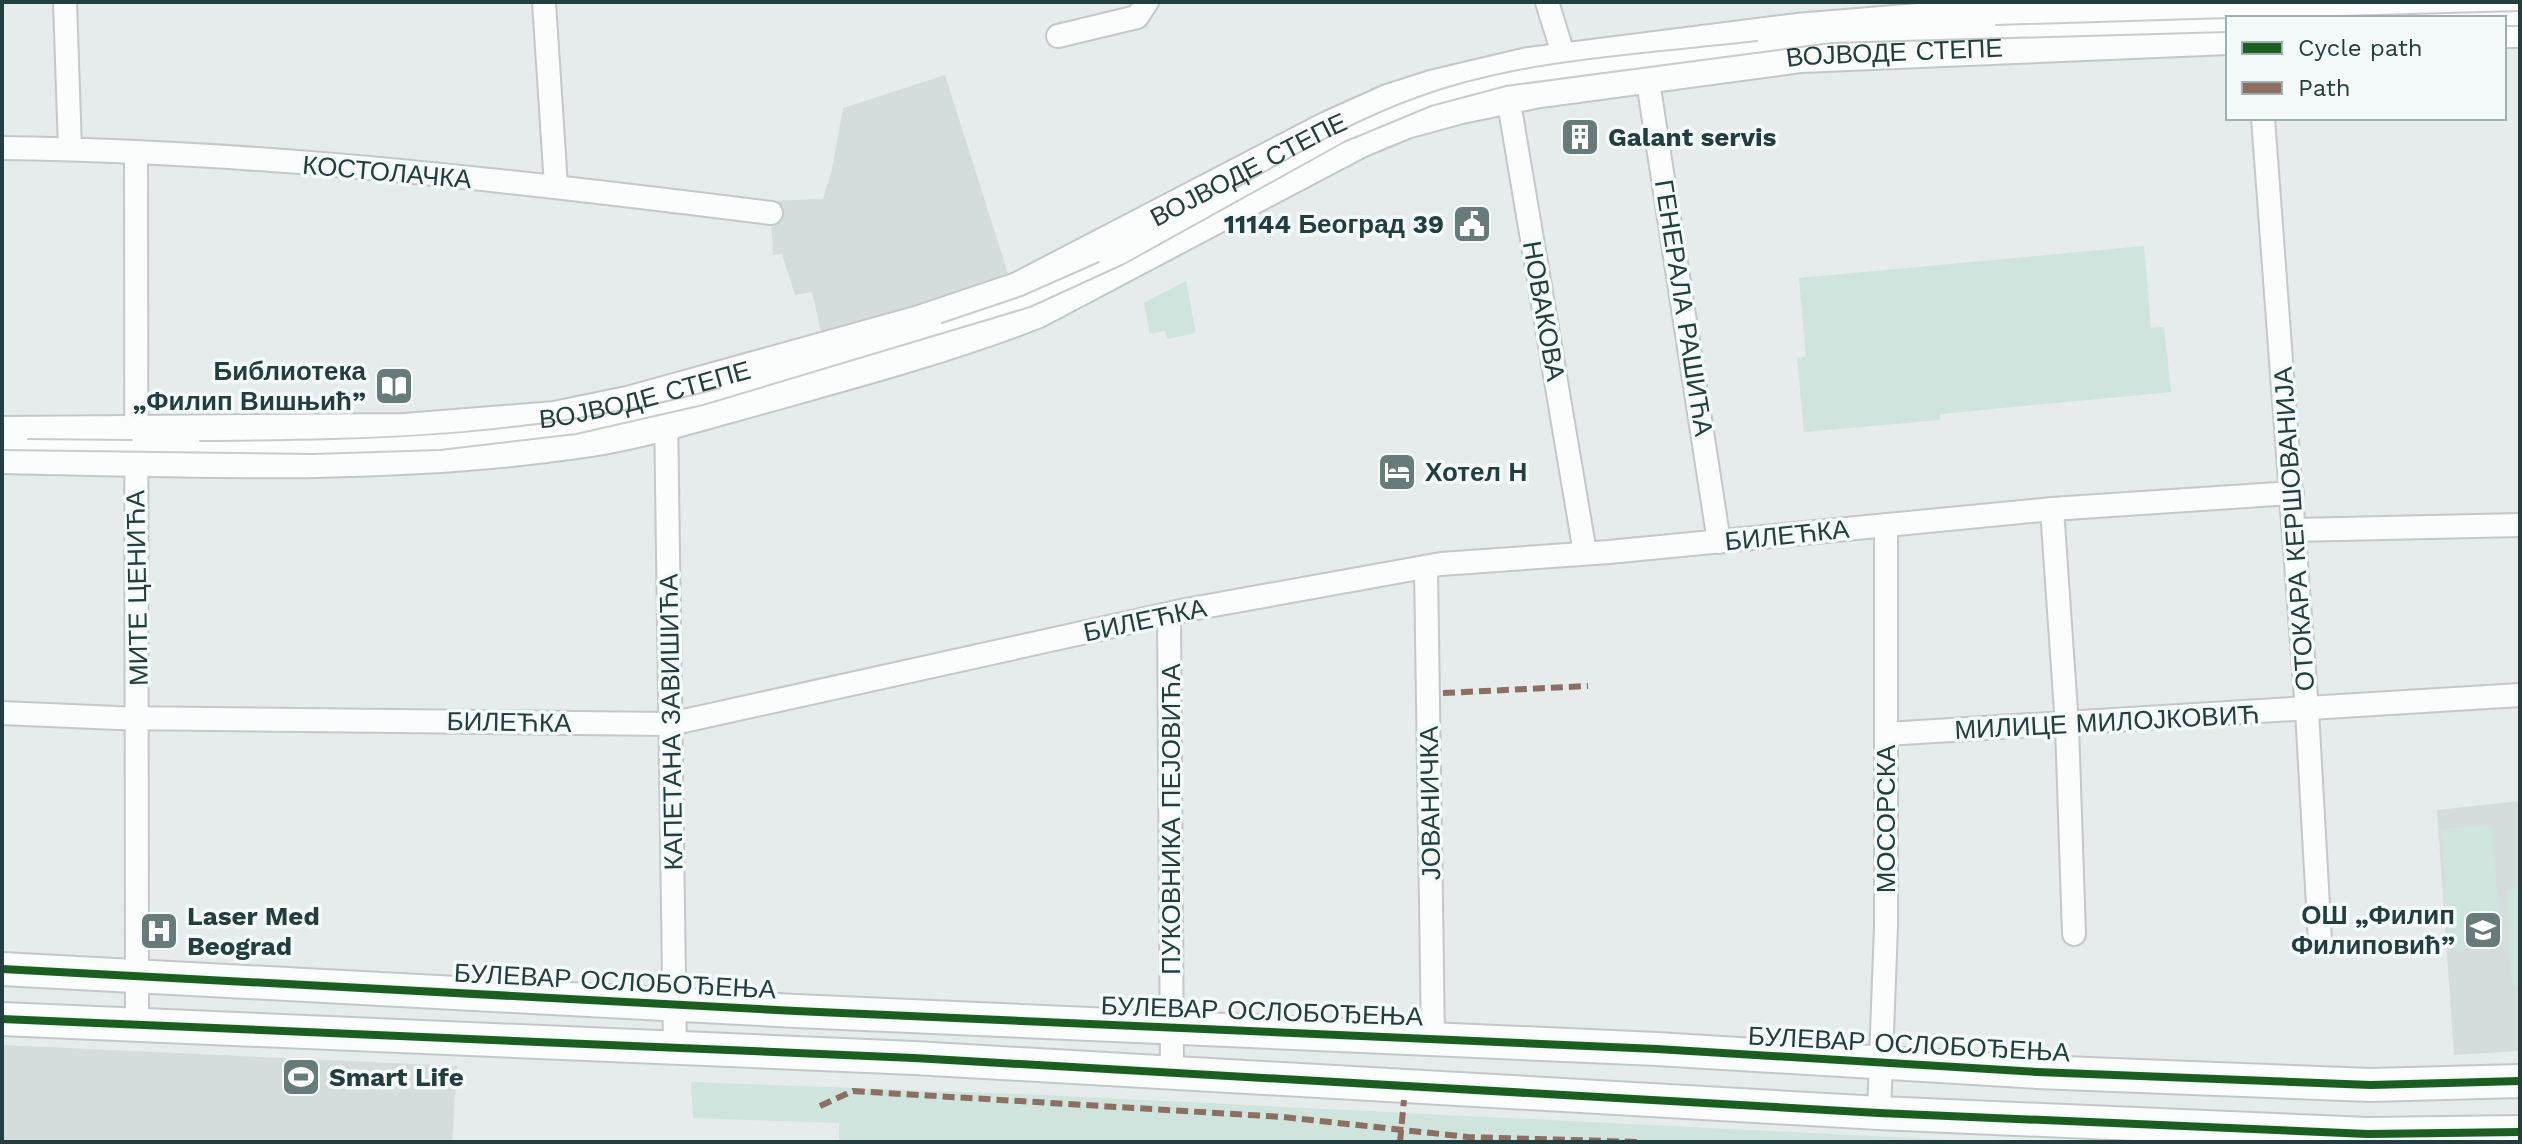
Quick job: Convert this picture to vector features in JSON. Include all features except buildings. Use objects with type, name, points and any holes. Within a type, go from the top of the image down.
[{"type":"main road","name":"ВОЈВОДЕ СТЕПЕ","points":[[2,457],[136,445],[405,430],[666,408],[1018,289],[1328,128],[1388,101],[1830,27],[2150,8],[2254,15],[2520,8]]},
{"type":"main road","name":"ВОЈВОДЕ СТЕПЕ","points":[[1569,73],[1647,75],[1816,54],[2226,38]]},
{"type":"main road","name":"ВОЈВОДЕ СТЕПЕ","points":[[2,433],[136,445]]},
{"type":"main road","name":"БУЛЕВАР ОСЛОБОЂЕЊА","points":[[2,969],[2293,1083],[2520,1081]]},
{"type":"main road","points":[[2,1019],[1172,1072],[1879,1113],[2368,1134],[2520,1132]]},
{"type":"street","points":[[65,2],[70,149]]},
{"type":"street","points":[[544,2],[556,186]]},
{"type":"street","points":[[1058,36],[1137,17],[1147,2]]},
{"type":"street","points":[[1547,2],[1569,73]]},
{"type":"street","name":"ГЕНЕРАЛА РАШИЋА","points":[[1647,75],[1719,542]]},
{"type":"street","name":"НОВАКОВА","points":[[1506,83],[1585,553]]},
{"type":"street","name":"ОТОКАРА КЕРШОВАНИЈА","points":[[2263,120],[2295,530],[2320,941]]},
{"type":"street","name":"КОСТОЛАЧКА","points":[[2,148],[136,153],[556,186],[771,213]]},
{"type":"street","name":"МИТЕ ЦЕНИЋА","points":[[136,153],[137,1023]]},
{"type":"street","name":"КАПЕТАНА ЗАВИШИЋА","points":[[666,408],[675,1050]]},
{"type":"street","name":"БИЛЕЋКА","points":[[2,713],[138,718],[670,724],[1169,614],[1426,567],[2052,509],[2292,493]]},
{"type":"street","points":[[2052,509],[2067,726],[2074,934]]},
{"type":"street","name":"МОСОРСКА","points":[[1879,1113],[1886,926],[1886,525]]},
{"type":"street","points":[[2295,530],[2520,525]]},
{"type":"street","name":"ЈОВАНИЧКА","points":[[1426,567],[1433,1038]]},
{"type":"street","name":"ПУКОВНИКА ПЕЈОВИЋА","points":[[1169,614],[1172,1072]]},
{"type":"street","name":"МИЛИЦЕ МИЛОЈКОВИЋ","points":[[1886,734],[2067,726],[2520,695]]},
{"type":"shaded area","points":[[945,75],[1011,283],[823,340],[812,292],[795,295],[782,254],[773,255],[770,201],[823,199],[843,108]]},
{"type":"shaded area","name":"ОШ „Филип Филиповић”","points":[[2520,801],[2520,1051],[2454,1055],[2437,810]]},
{"type":"shaded area","points":[[2,1045],[457,1066],[452,1142],[2,1142]]},
{"type":"green space","points":[[2144,246],[2151,328],[2164,327],[2171,392],[1940,414],[1940,420],[1804,432],[1797,358],[1806,357],[1799,278]]},
{"type":"green space","points":[[1186,281],[1196,333],[1167,339],[1165,331],[1150,334],[1144,303]]},
{"type":"green space","points":[[2492,825],[2501,946],[2449,949],[2441,829]]},
{"type":"green space","points":[[2520,888],[2520,985],[2512,985],[2506,889]]},
{"type":"green space","points":[[691,1082],[1042,1095],[1993,1142],[839,1142],[839,1123],[693,1118]]},
{"type":"tram line","points":[[2337,16],[2520,11]]},
{"type":"tram line","points":[[1996,25],[2226,18]]},
{"type":"tram line","points":[[2506,26],[2520,26]]},
{"type":"tram line","points":[[2,450],[313,454],[440,450],[576,434],[703,405],[1030,307],[1124,264],[1344,142],[1431,106],[1506,86],[1831,43],[2226,32]]},
{"type":"tram line","points":[[1236,188],[1373,115],[1461,83],[1587,59],[1757,41]]},
{"type":"tram line","points":[[942,323],[1022,296],[1099,262]]},
{"type":"tram line","points":[[200,441],[333,439],[525,426],[654,404],[720,388]]},
{"type":"tram line","points":[[28,439],[132,440]]},
{"type":"marked path","points":[[1443,693],[1588,686]]},
{"type":"marked path","points":[[820,1106],[853,1091],[1283,1117],[1468,1137],[1640,1142]]},
{"type":"marked path","points":[[1400,1142],[1404,1100]]},
{"type":"cycle path","points":[[2,969],[796,1011],[1657,1049],[2037,1072],[2371,1085],[2520,1081]]},
{"type":"cycle path","points":[[2,1019],[914,1058],[1879,1113],[2368,1134],[2520,1132]]},
{"type":"place","name":"Galant servis","points":[[1580,137]]},
{"type":"place","name":"11144 Београд 39","points":[[1472,224]]},
{"type":"place","name":"Библиотека „Филип Вишњић”","points":[[394,386]]},
{"type":"place","name":"Хотел Н","points":[[1397,472]]},
{"type":"place","name":"ОШ „Филип Филиповић”","points":[[2483,930]]},
{"type":"place","name":"Laser Med Beograd","points":[[159,931]]},
{"type":"place","name":"Smart Life","points":[[301,1077]]}]
